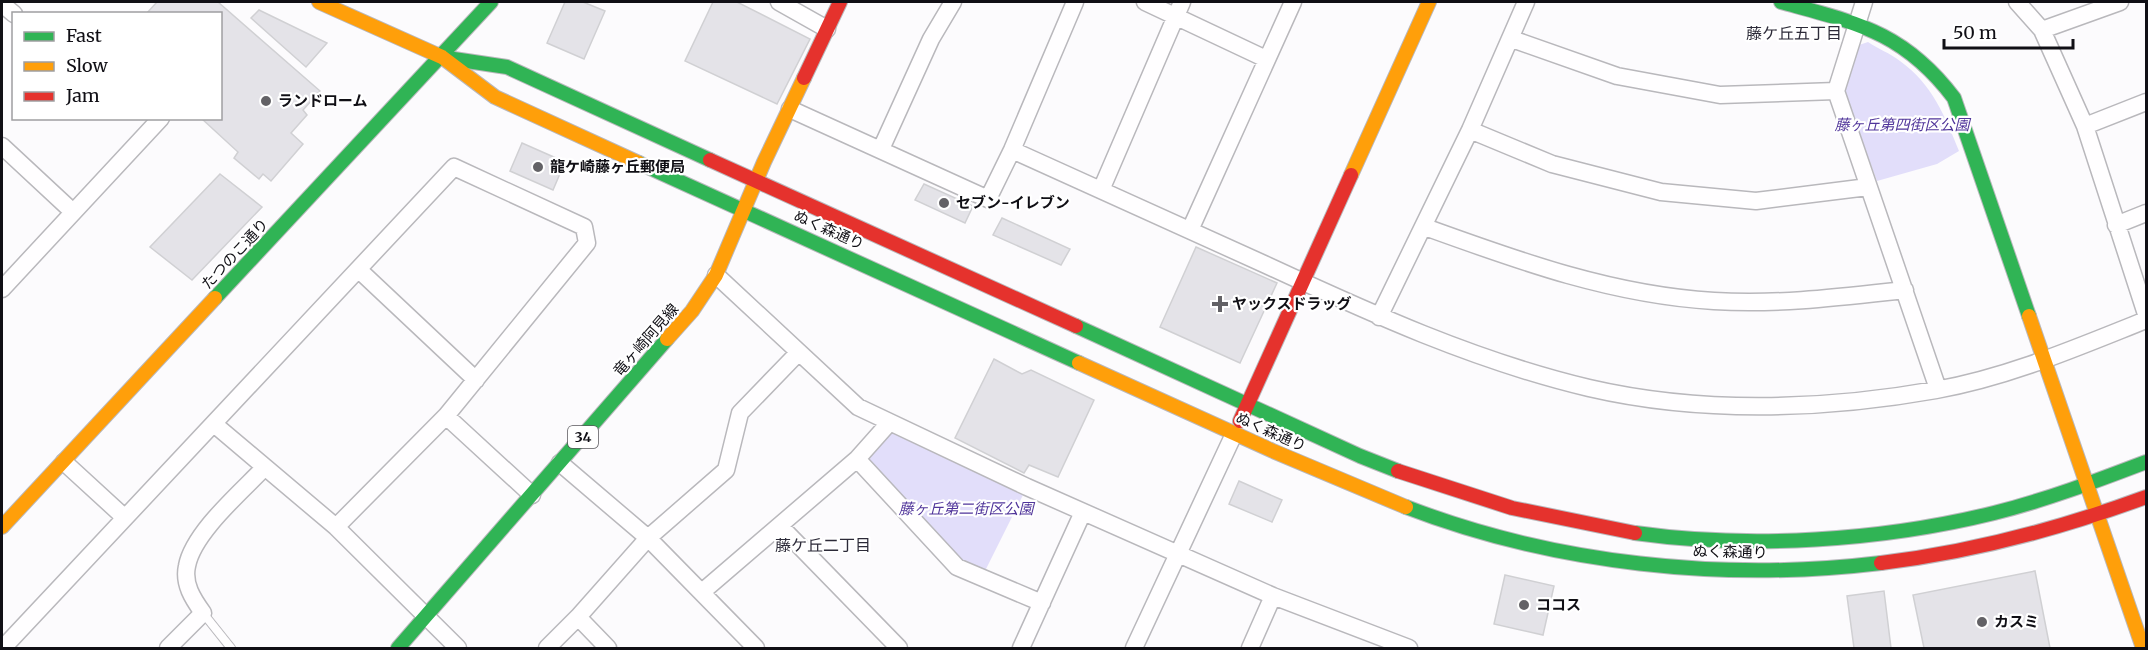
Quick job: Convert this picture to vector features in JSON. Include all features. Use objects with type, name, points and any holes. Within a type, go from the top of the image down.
[{"type":"main road","name":"ぬく森通り","points":[[319,2],[442,57],[495,97],[1234,434],[1392,502],[1451,524],[1524,544],[1607,559],[1681,568],[1826,568],[1927,558],[2036,534],[2146,497]]},
{"type":"main road","name":"たつのこ通り","points":[[2,527],[491,2]]},
{"type":"main road","name":"竜ヶ崎阿見線","points":[[398,648],[692,312],[716,275],[745,211],[756,180],[840,2]]},
{"type":"main road","points":[[1234,434],[1430,2]]},
{"type":"main road","points":[[1781,2],[1857,24],[1882,33],[1906,46],[1941,78],[1954,98],[2143,648]]},
{"type":"main road","name":"ぬく森通り","points":[[442,57],[507,67],[1360,456],[1457,492],[1610,529],[1680,538],[1750,540],[1823,538],[1920,528],[1973,519],[2039,501],[2146,462]]},
{"type":"street","points":[[779,2],[827,29]]},
{"type":"street","points":[[881,149],[931,39],[953,2]]},
{"type":"street","points":[[790,109],[988,199],[1012,150],[1075,2]]},
{"type":"street","points":[[1144,2],[1179,8],[1266,59]]},
{"type":"street","points":[[1190,230],[1293,2]]},
{"type":"street","points":[[1379,317],[1425,227],[1512,39],[1526,2]]},
{"type":"street","points":[[1864,2],[1836,91],[1938,390]]},
{"type":"street","points":[[2017,2],[2042,30],[2085,126],[2146,314]]},
{"type":"street","points":[[2042,30],[2120,2]]},
{"type":"street","points":[[1101,190],[1179,8]]},
{"type":"street","points":[[1512,39],[1617,76],[1720,95],[1836,91]]},
{"type":"street","points":[[2085,126],[2146,102]]},
{"type":"street","points":[[2,289],[159,120]]},
{"type":"street","points":[[1470,130],[1552,164],[1661,192],[1756,201],[1868,187]]},
{"type":"street","points":[[2,146],[73,212]]},
{"type":"street","points":[[1012,150],[1379,317],[1478,357],[1591,388],[1685,402],[1776,406],[1855,401],[1938,390],[2045,361],[2146,320]]},
{"type":"street","points":[[3,648],[454,167],[584,227],[587,243],[476,380],[446,416],[336,527]]},
{"type":"street","points":[[2116,225],[2146,213]]},
{"type":"street","points":[[1425,227],[1541,269],[1609,286],[1713,301],[1800,301],[1905,290]]},
{"type":"street","points":[[359,270],[476,380]]},
{"type":"street","points":[[716,275],[858,407],[1083,512],[1273,596],[1409,648]]},
{"type":"street","points":[[547,648],[578,617],[648,538],[726,470],[740,413],[799,352]]},
{"type":"street","points":[[446,416],[532,495]]},
{"type":"street","points":[[702,592],[857,459],[889,423]]},
{"type":"street","points":[[214,424],[336,527],[458,648]]},
{"type":"street","points":[[1134,648],[1234,434]]},
{"type":"street","points":[[857,459],[957,567],[1042,603]]},
{"type":"street","points":[[64,462],[124,518]]},
{"type":"street","points":[[560,463],[648,538],[756,648]]},
{"type":"street","points":[[168,648],[203,613],[187,584],[187,567],[193,550],[213,522],[264,468]]},
{"type":"street","points":[[1021,648],[1083,512]]},
{"type":"street","points":[[780,526],[899,648]]},
{"type":"street","points":[[1250,648],[1273,596]]},
{"type":"street","points":[[578,617],[608,648]]},
{"type":"lane","points":[[203,613],[231,648]]},
{"type":"green space","name":"藤ヶ丘第四街区公園","points":[[1868,42],[1896,58],[1921,80],[1943,113],[1959,151],[1937,164],[1877,181],[1843,90],[1859,45]]},
{"type":"green space","name":"藤ヶ丘第二街区公園","points":[[889,423],[1027,487],[982,577],[957,567],[857,459]]},
{"type":"building","name":"ランドローム","points":[[157,2],[218,2],[320,91],[303,110],[307,115],[291,133],[303,144],[271,181],[263,174],[259,179],[234,158],[238,152],[203,120],[222,120],[222,12],[148,12]]},
{"type":"building","points":[[565,2],[583,2],[605,11],[584,59],[547,43]]},
{"type":"building","points":[[713,2],[737,2],[810,39],[777,104],[685,61]]},
{"type":"building","points":[[259,10],[327,43],[306,67],[251,18]]},
{"type":"building","points":[[522,143],[565,162],[553,190],[510,171]]},
{"type":"building","points":[[220,174],[262,207],[192,280],[150,247]]},
{"type":"building","name":"セブン-イレブン","points":[[924,184],[973,206],[965,223],[915,200]]},
{"type":"building","points":[[1002,218],[1070,249],[1061,265],[993,235]]},
{"type":"building","points":[[1196,247],[1277,283],[1240,363],[1160,327]]},
{"type":"building","points":[[994,359],[1022,374],[1031,370],[1094,400],[1058,477],[1029,465],[1024,473],[955,438]]},
{"type":"building","points":[[1239,481],[1282,500],[1272,522],[1229,504]]},
{"type":"building","name":"カスミ","points":[[2035,571],[2050,648],[1924,648],[1913,595]]},
{"type":"building","name":"ココス","points":[[1505,575],[1554,586],[1543,635],[1494,624]]},
{"type":"building","points":[[1884,591],[1891,648],[1854,648],[1847,596]]},
{"type":"traffic: fast","points":[[215,298],[491,2]]},
{"type":"traffic: fast","points":[[1781,2],[1856,24],[1897,44],[1917,58],[1954,98],[2029,316]]},
{"type":"traffic: fast","points":[[447,58],[507,67],[710,160]]},
{"type":"traffic: fast","points":[[639,163],[1079,363]]},
{"type":"traffic: fast","points":[[1076,326],[1360,456],[1398,471]]},
{"type":"traffic: fast","points":[[398,648],[667,339]]},
{"type":"traffic: fast","points":[[1635,533],[1724,541],[1769,541],[1815,540],[1906,530],[1951,523],[2013,508],[2071,490],[2146,462]]},
{"type":"traffic: fast","points":[[1406,507],[1462,527],[1520,542],[1580,555],[1640,564],[1700,569],[1761,570],[1881,563]]},
{"type":"traffic: slow","points":[[319,2],[442,57],[495,97],[639,163]]},
{"type":"traffic: slow","points":[[1351,175],[1429,2]]},
{"type":"traffic: slow","points":[[667,339],[692,311],[716,275],[764,162],[804,78]]},
{"type":"traffic: slow","points":[[2,527],[215,298]]},
{"type":"traffic: slow","points":[[2029,316],[2143,648]]},
{"type":"traffic: slow","points":[[1079,363],[1273,451],[1406,507]]},
{"type":"traffic: jam","points":[[804,78],[840,2]]},
{"type":"traffic: jam","points":[[710,160],[1076,326]]},
{"type":"traffic: jam","points":[[1240,421],[1351,175]]},
{"type":"traffic: jam","points":[[1398,471],[1512,508],[1635,533]]},
{"type":"traffic: jam","points":[[1881,563],[1949,553],[2015,538],[2146,497]]},
{"type":"place","name":"ランドローム","points":[[266,101]]},
{"type":"place","name":"龍ケ崎藤ヶ丘郵便局","points":[[538,167]]},
{"type":"place","name":"セブン-イレブン","points":[[944,203]]},
{"type":"place","name":"ヤックスドラッグ","points":[[1220,304]]},
{"type":"place","name":"ココス","points":[[1524,605]]},
{"type":"place","name":"カスミ","points":[[1982,622]]},
{"type":"district","name":"藤ケ丘五丁目","points":[[1794,33]]},
{"type":"district","name":"藤ケ丘二丁目","points":[[823,545]]}]
